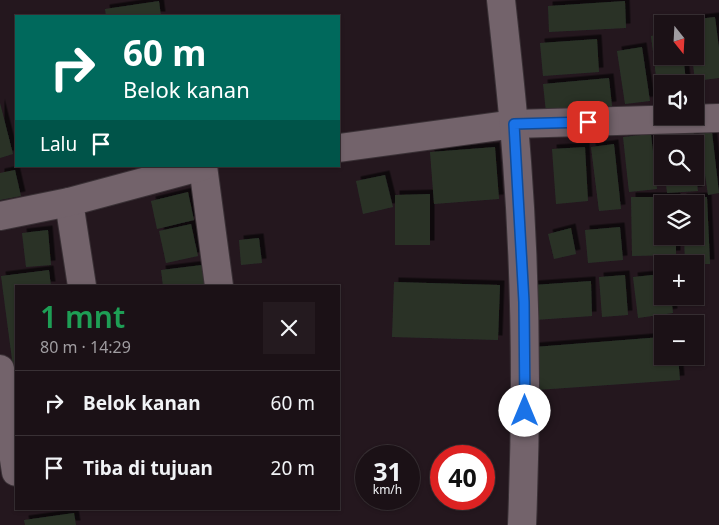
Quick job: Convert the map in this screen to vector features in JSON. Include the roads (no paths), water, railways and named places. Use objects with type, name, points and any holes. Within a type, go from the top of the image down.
[{"type":"street","points":[[501,0],[514,124],[524,302],[526,447],[522,525]]},
{"type":"street","points":[[340,148],[514,124],[719,118]]},
{"type":"street","points":[[0,216],[69,202],[199,167]]},
{"type":"street","points":[[203,167],[219,285]]},
{"type":"street","points":[[69,202],[82,285]]},
{"type":"street","points":[[0,369],[15,466]]}]
